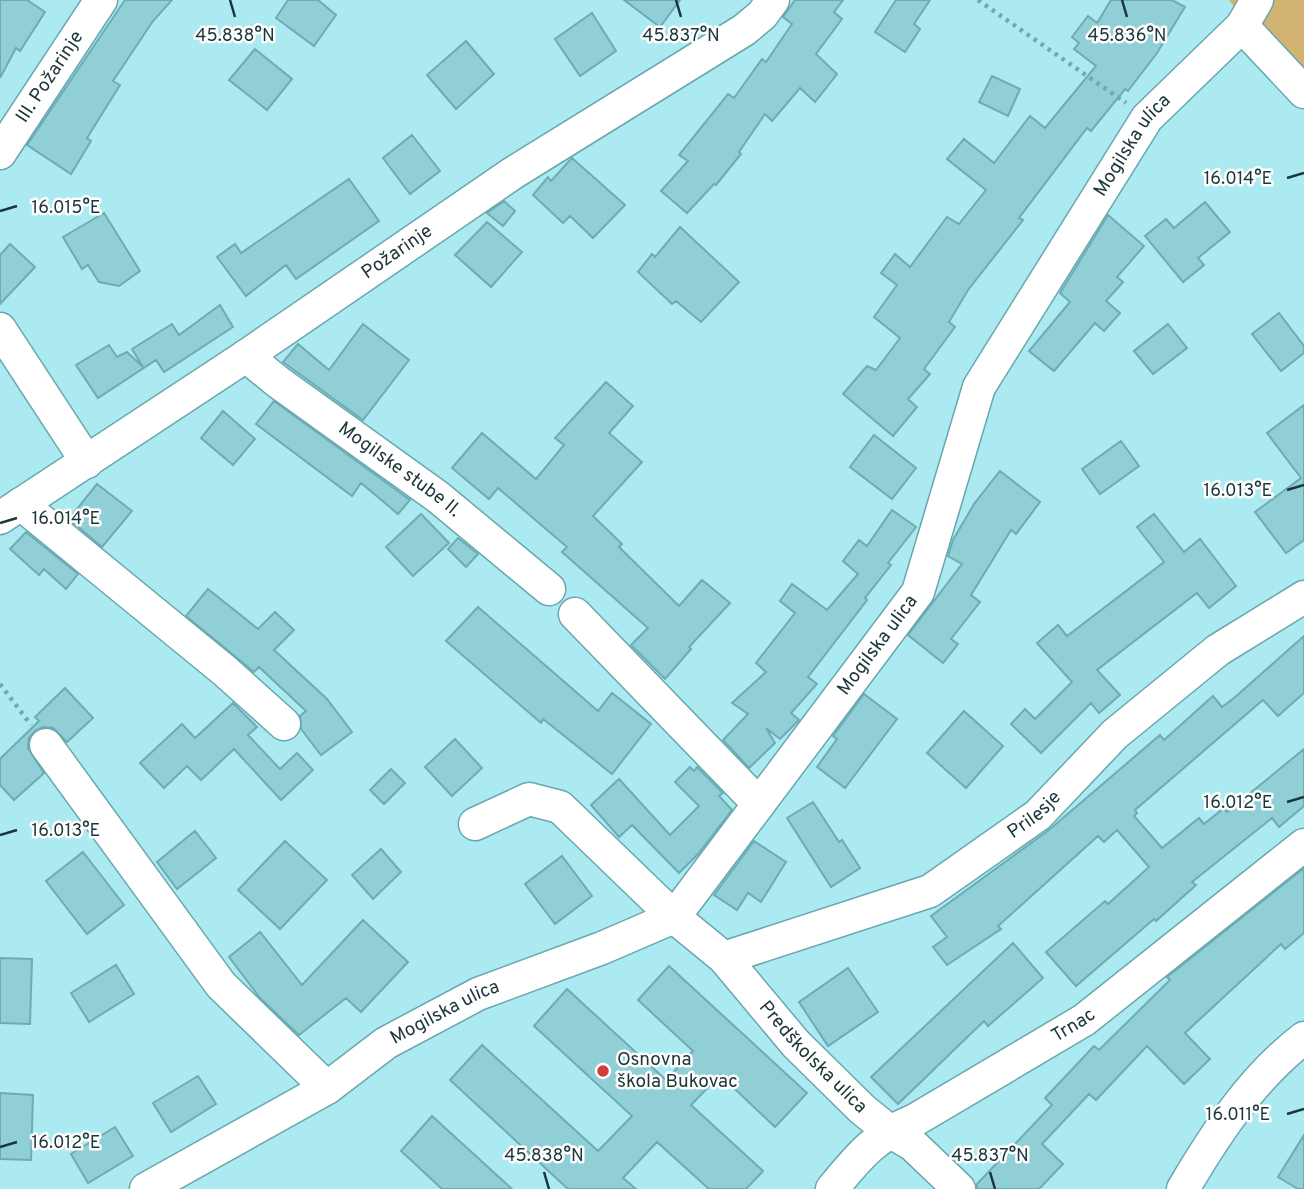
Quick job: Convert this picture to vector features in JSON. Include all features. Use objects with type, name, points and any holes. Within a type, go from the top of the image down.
[{"type":"street","name":"III. Požarinje","points":[[0,153],[101,0]]},
{"type":"street","name":"Požarinje","points":[[284,724],[225,671],[11,511],[247,356],[513,173],[723,44],[758,5]]},
{"type":"street","name":"Mogilska ulica","points":[[146,1189],[327,1088],[386,1043],[478,994],[602,948],[674,917],[918,592],[979,387],[1146,118],[1250,13],[1304,92]]},
{"type":"street","points":[[0,329],[87,462]]},
{"type":"street","name":"Mogilske stube II.","points":[[247,356],[278,382],[438,497],[550,589]]},
{"type":"street","name":"Prilesje","points":[[724,958],[930,891],[1038,815],[1115,734],[1218,650],[1304,597]]},
{"type":"street","points":[[575,614],[759,804]]},
{"type":"street","points":[[46,746],[221,985],[327,1088]]},
{"type":"street","name":"Predškolska ulica","points":[[475,824],[528,799],[560,807],[674,917],[724,958],[796,1044],[862,1109],[889,1131],[913,1144],[959,1189]]},
{"type":"street","name":"Trnac","points":[[832,1189],[861,1154],[889,1131],[915,1120],[1084,1020],[1304,845]]},
{"type":"street","points":[[1183,1189],[1230,1116],[1258,1079],[1304,1038]]},
{"type":"path","points":[[978,0],[1146,118]]},
{"type":"path","points":[[0,684],[46,746]]},
{"type":"shaded area","points":[[1229,0],[1304,0],[1304,99]]},
{"type":"building","points":[[0,0],[27,0],[45,12],[20,51],[16,48],[0,78]]},
{"type":"building","points":[[125,0],[172,0],[153,21],[113,81],[120,85],[87,138],[91,141],[71,174],[27,145]]},
{"type":"building","points":[[288,0],[318,0],[336,15],[314,46],[276,18]]},
{"type":"building","points":[[624,0],[680,0],[660,27]]},
{"type":"building","points":[[795,0],[843,0],[834,12],[842,19],[816,54],[837,74],[815,102],[800,88],[772,121],[765,114],[739,152],[741,154],[716,185],[714,184],[687,213],[661,191],[688,161],[679,155],[728,94],[734,98],[762,59],[766,62],[792,24],[783,17]]},
{"type":"building","points":[[896,0],[930,0],[914,24],[920,29],[905,52],[875,32]]},
{"type":"building","points":[[1111,0],[1172,0],[1185,7],[1157,53],[1128,91],[1125,89],[1091,131],[1087,128],[1019,218],[1023,220],[968,290],[949,322],[955,327],[924,369],[930,374],[908,399],[917,407],[893,436],[843,394],[867,366],[876,370],[900,338],[874,317],[897,285],[881,273],[895,254],[910,267],[947,217],[959,224],[986,190],[947,159],[964,139],[994,163],[1030,116],[1045,128],[1096,66],[1074,49],[1079,43],[1072,37],[1088,16],[1097,23]]},
{"type":"building","points":[[592,13],[616,51],[580,76],[555,39]]},
{"type":"building","points":[[466,41],[494,74],[456,109],[427,75]]},
{"type":"building","points":[[255,49],[292,79],[267,110],[229,80]]},
{"type":"building","points":[[992,76],[1020,89],[1008,116],[979,102]]},
{"type":"building","points":[[412,135],[440,171],[410,194],[383,158]]},
{"type":"building","points":[[572,158],[625,205],[593,238],[570,216],[563,223],[533,195],[548,177],[551,181]]},
{"type":"building","points":[[349,179],[379,221],[296,279],[286,265],[246,296],[217,257],[235,244],[241,253]]},
{"type":"building","points":[[504,201],[515,211],[503,226],[487,213]]},
{"type":"building","points":[[1205,202],[1230,232],[1198,258],[1204,265],[1183,282],[1145,236],[1166,219],[1174,228]]},
{"type":"building","points":[[104,213],[140,271],[119,286],[99,282],[88,265],[82,269],[63,237]]},
{"type":"building","points":[[1108,215],[1144,246],[1117,277],[1123,282],[1106,301],[1120,313],[1104,331],[1095,323],[1054,371],[1029,351],[1070,302],[1060,293]]},
{"type":"building","points":[[487,222],[522,252],[491,287],[455,255]]},
{"type":"building","points":[[680,227],[739,282],[701,322],[676,301],[672,304],[638,272],[652,254],[655,257]]},
{"type":"building","points":[[10,244],[35,267],[0,304],[0,255]]},
{"type":"building","points":[[220,305],[233,327],[164,372],[156,360],[98,398],[76,365],[109,345],[117,357],[127,352],[143,367],[132,349],[172,324],[179,335]]},
{"type":"building","points":[[1279,313],[1304,346],[1304,353],[1281,371],[1252,334]]},
{"type":"building","points":[[363,324],[409,360],[363,420],[283,362],[298,344],[329,370]]},
{"type":"building","points":[[1168,324],[1187,348],[1153,374],[1134,351]]},
{"type":"building","points":[[606,382],[633,406],[609,433],[642,462],[593,516],[622,544],[619,547],[679,606],[702,580],[730,603],[689,647],[691,649],[665,679],[631,645],[648,628],[562,552],[567,547],[498,488],[489,499],[452,468],[482,433],[536,479],[564,445],[555,438]]},
{"type":"building","points":[[274,401],[410,500],[398,514],[361,483],[352,496],[256,424]]},
{"type":"building","points":[[1304,405],[1304,540],[1286,553],[1255,512],[1301,478],[1267,433]]},
{"type":"building","points":[[223,411],[255,439],[233,465],[201,438]]},
{"type":"building","points":[[874,435],[916,468],[892,499],[850,467]]},
{"type":"building","points":[[1121,441],[1139,466],[1100,494],[1082,469]]},
{"type":"building","points":[[1000,471],[1040,502],[1016,534],[1011,530],[971,595],[980,602],[951,639],[958,644],[943,663],[908,635],[962,564],[948,556],[953,540],[974,504]]},
{"type":"building","points":[[97,484],[132,511],[102,547],[69,519]]},
{"type":"building","points":[[892,510],[916,527],[888,563],[891,565],[865,598],[867,600],[808,677],[817,684],[791,713],[799,720],[780,739],[766,728],[775,743],[749,768],[723,740],[748,714],[732,703],[766,672],[756,663],[795,613],[780,601],[792,584],[827,610],[858,574],[843,561],[859,540],[867,546]]},
{"type":"building","points":[[421,514],[449,543],[413,576],[386,547]]},
{"type":"building","points":[[1154,514],[1184,552],[1200,539],[1236,586],[1209,608],[1197,593],[1097,670],[1120,695],[1099,713],[1091,703],[1041,753],[1011,724],[1025,709],[1035,719],[1072,682],[1037,643],[1058,625],[1067,636],[1164,562],[1137,527]]},
{"type":"building","points":[[26,532],[78,574],[66,589],[44,569],[39,575],[10,549]]},
{"type":"building","points":[[458,538],[478,554],[466,567],[448,549]]},
{"type":"building","points":[[208,589],[258,629],[275,612],[294,630],[274,650],[327,699],[352,732],[321,755],[301,729],[300,716],[306,711],[259,667],[254,672],[186,616]]},
{"type":"building","points":[[478,607],[598,711],[612,693],[651,724],[612,774],[543,719],[541,723],[446,641]]},
{"type":"building","points":[[1304,636],[1304,693],[1278,716],[1263,700],[1135,810],[1137,813],[1134,816],[1162,848],[1199,818],[1204,824],[1224,808],[1227,812],[1304,749],[1304,806],[1279,827],[1272,818],[1192,882],[1196,885],[1156,921],[1154,919],[1076,986],[1046,952],[1105,901],[1108,904],[1149,867],[1117,830],[1104,842],[1098,836],[998,926],[1001,929],[947,965],[933,947],[947,937],[931,916],[1049,830],[1160,735],[1164,740],[1213,696],[1222,707],[1234,698]]},
{"type":"building","points":[[65,688],[93,718],[67,742],[53,728],[43,727],[35,731],[29,738],[28,748],[44,773],[14,800],[0,785],[0,759],[39,721],[35,717]]},
{"type":"building","points":[[864,694],[897,719],[845,788],[817,767],[837,739],[833,736]]},
{"type":"building","points":[[233,703],[257,727],[248,735],[280,769],[297,753],[313,770],[281,800],[234,749],[201,780],[187,766],[164,788],[140,763],[182,724],[195,738]]},
{"type":"building","points":[[964,711],[1003,746],[966,788],[927,753]]},
{"type":"building","points":[[455,739],[482,768],[452,796],[425,767]]},
{"type":"building","points":[[690,767],[694,771],[697,767],[723,793],[719,796],[732,810],[698,854],[679,873],[632,825],[619,837],[591,805],[619,779],[670,835],[699,806],[675,782]]},
{"type":"building","points":[[391,769],[405,783],[384,804],[370,790]]},
{"type":"building","points":[[813,802],[860,868],[831,887],[787,818]]},
{"type":"building","points":[[195,831],[216,858],[177,889],[157,862]]},
{"type":"building","points":[[285,841],[327,880],[280,929],[238,890]]},
{"type":"building","points":[[754,841],[786,862],[761,902],[748,893],[737,910],[714,895]]},
{"type":"building","points":[[381,849],[401,872],[373,899],[352,875]]},
{"type":"building","points":[[83,852],[124,905],[87,934],[46,881]]},
{"type":"building","points":[[562,856],[592,896],[555,924],[525,884]]},
{"type":"building","points":[[1304,868],[1304,933],[1285,949],[1281,944],[1185,1033],[1210,1059],[1184,1084],[1147,1046],[1096,1100],[1089,1094],[1042,1144],[1063,1164],[1039,1189],[977,1189],[977,1184],[1052,1105],[1045,1098],[1094,1046],[1099,1050],[1170,980],[1167,977]]},
{"type":"building","points":[[363,920],[408,962],[361,1012],[346,998],[299,1035],[260,998],[229,957],[260,932],[302,985]]},
{"type":"building","points":[[1013,943],[1043,978],[988,1026],[984,1021],[898,1104],[871,1077]]},
{"type":"building","points":[[0,958],[32,959],[30,1024],[0,1023]]},
{"type":"building","points":[[116,965],[134,994],[89,1022],[71,993]]},
{"type":"building","points":[[669,966],[807,1093],[775,1127],[720,1075],[691,1105],[763,1171],[746,1189],[709,1189],[657,1142],[623,1178],[636,1189],[568,1189],[450,1080],[482,1045],[598,1151],[632,1116],[534,1026],[567,989],[666,1080],[693,1051],[638,1000]]},
{"type":"building","points":[[848,968],[878,1012],[828,1046],[799,1002]]},
{"type":"building","points":[[198,1076],[216,1104],[171,1132],[153,1103]]},
{"type":"building","points":[[0,1093],[33,1095],[31,1160],[0,1159]]},
{"type":"building","points":[[432,1116],[512,1189],[442,1189],[401,1151]]},
{"type":"building","points":[[115,1127],[133,1156],[88,1183],[71,1154]]},
{"type":"building","points":[[1304,1135],[1304,1189],[1298,1189],[1278,1177]]},
{"type":"place","name":"Osnovna škola Bukovac","points":[[603,1071]]}]
